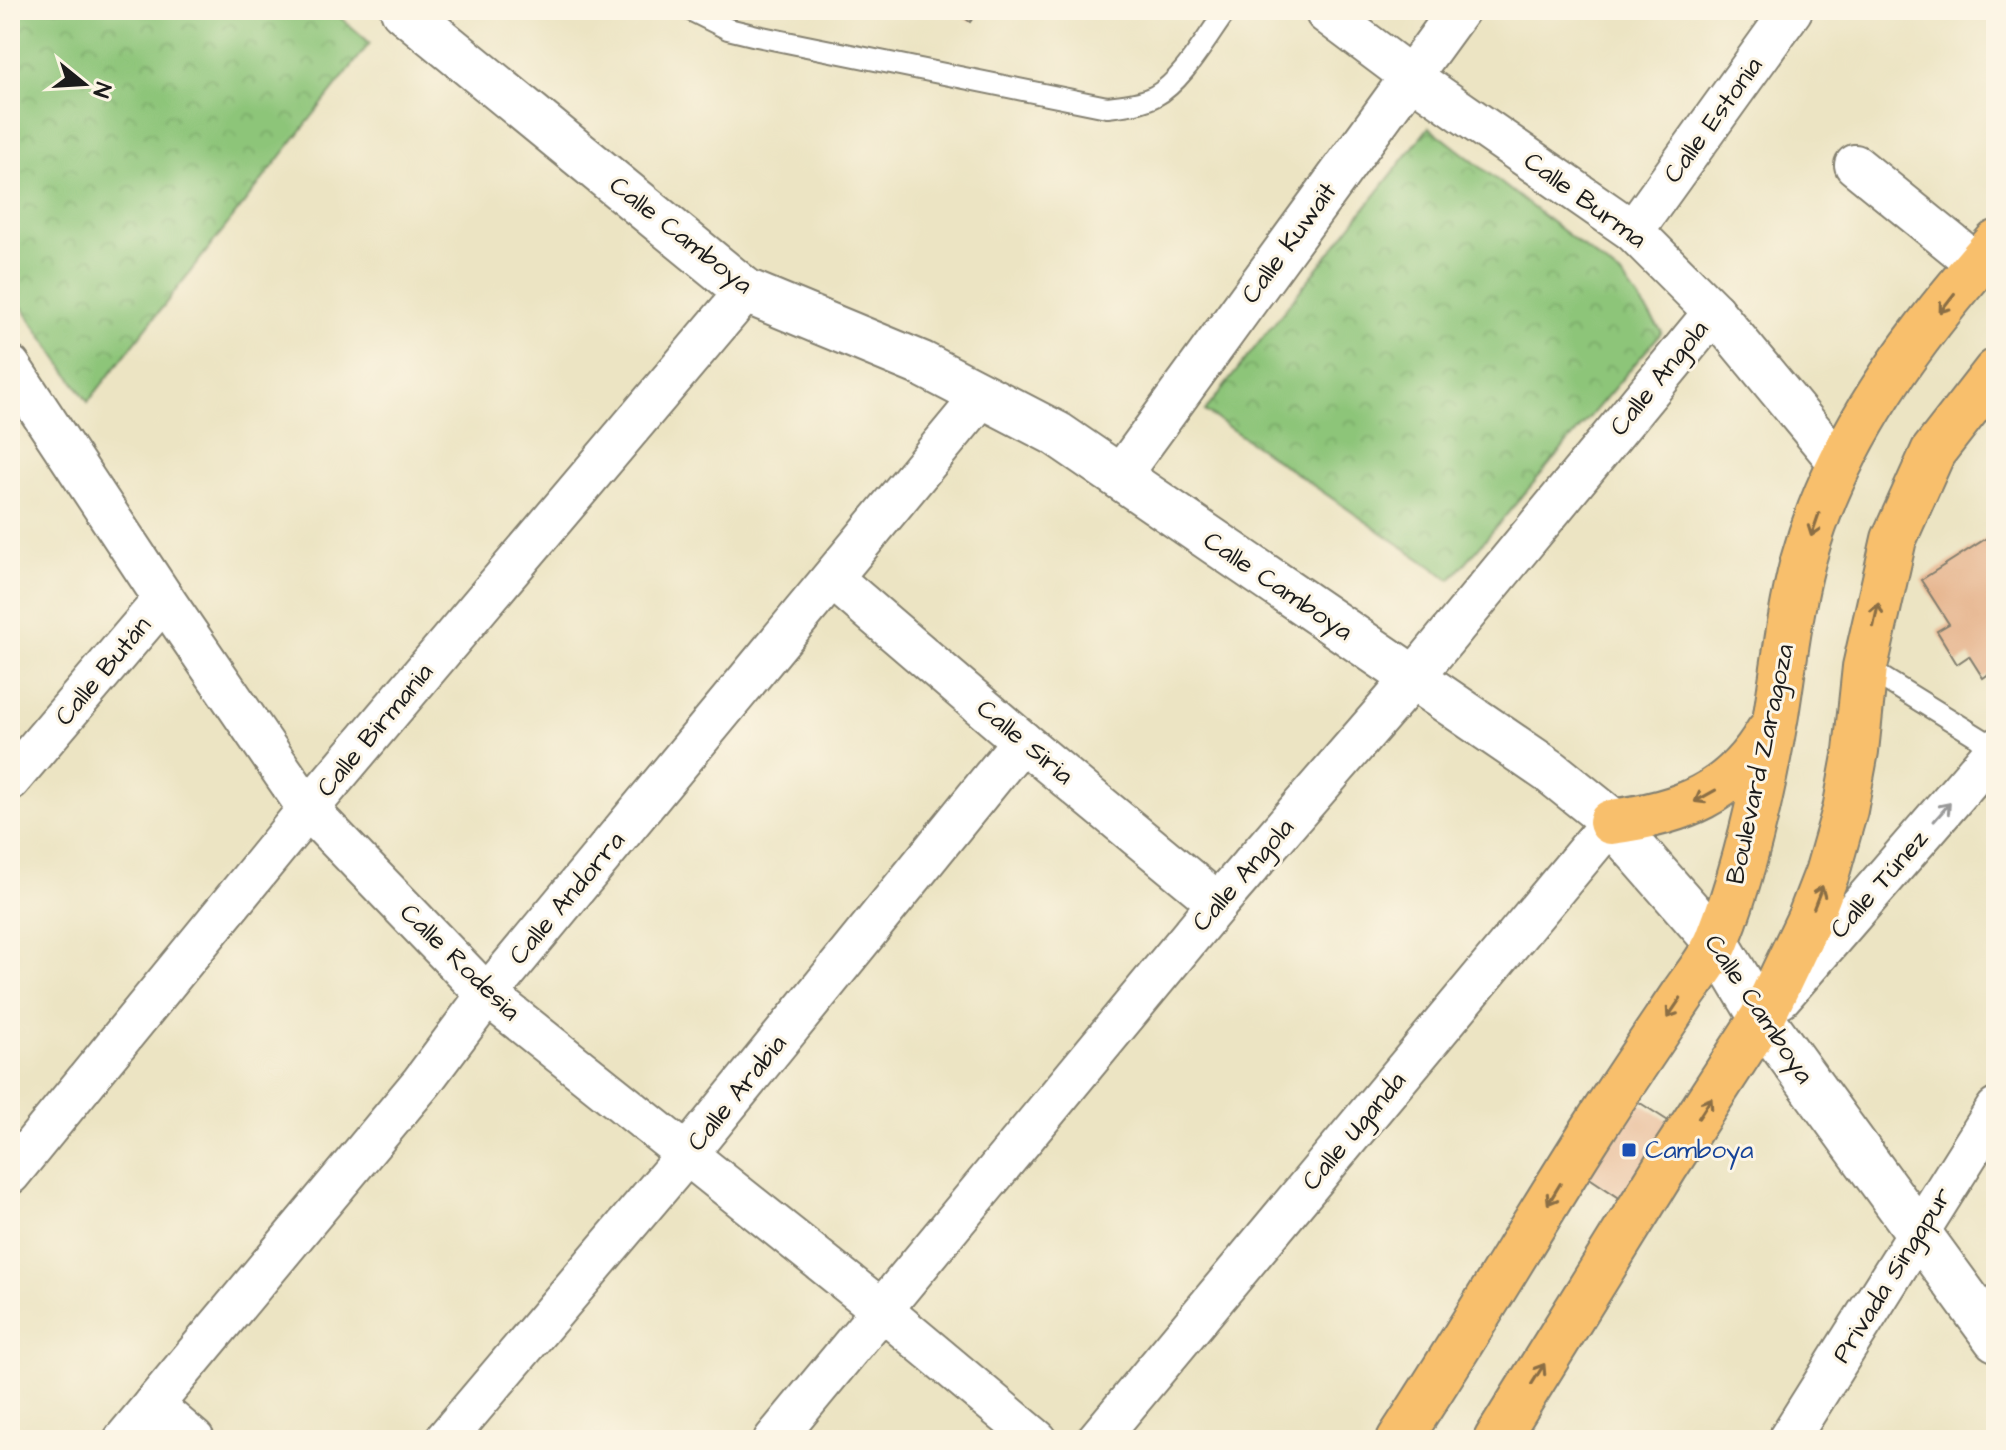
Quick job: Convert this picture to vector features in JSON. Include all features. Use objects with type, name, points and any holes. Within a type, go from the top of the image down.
[{"type":"main road","name":"Boulevard Zaragoza","points":[[1399,1440],[1594,1128],[1717,943],[1746,855],[1775,719],[1803,560],[1839,463],[1885,383],[1987,253]]},
{"type":"main road","points":[[1496,1440],[1762,1018],[1810,917],[1827,873],[1845,810],[1856,751],[1865,667],[1894,539],[1933,452],[1996,371]]},
{"type":"main road","points":[[1611,822],[1686,806],[1725,784],[1756,753],[1775,719]]},
{"type":"street","name":"Calle Camboya","points":[[403,10],[746,291],[922,364],[1057,434],[1551,772],[1611,822],[1717,943],[1762,1018],[1996,1339]]},
{"type":"street","name":"Calle Kuwait","points":[[1119,477],[1459,10]]},
{"type":"street","name":"Calle Estonia","points":[[1633,231],[1792,10]]},
{"type":"street","name":"Calle Burma","points":[[1326,13],[1410,76],[1633,231],[1714,312],[1839,463]]},
{"type":"street","points":[[1855,165],[1987,253]]},
{"type":"street","name":"Calle Birmania","points":[[10,1174],[308,809],[746,291]]},
{"type":"street","name":"Calle Angola","points":[[774,1440],[1218,903],[1413,678],[1714,312]]},
{"type":"street","name":"Calle Rodesia","points":[[14,379],[308,809],[487,995],[882,1310],[1037,1440]]},
{"type":"street","name":"Calle Andorra","points":[[124,1440],[422,1082],[487,995],[983,395]]},
{"type":"street","name":"Calle Siria","points":[[833,579],[1218,903]]},
{"type":"street","name":"Calle Bután","points":[[10,780],[164,599]]},
{"type":"street","name":"Calle Arabia","points":[[445,1440],[687,1154],[1022,741]]},
{"type":"street","name":"Calle Túnez","points":[[1762,1018],[1996,749]]},
{"type":"street","name":"Calle Uganda","points":[[1097,1440],[1611,822]]},
{"type":"street","name":"Privada Singapur","points":[[1788,1440],[1996,1109]]},
{"type":"street","points":[[153,1405],[194,1440]]},
{"type":"lane","points":[[690,10],[728,29],[757,36],[1107,107],[1133,104],[1156,95],[1173,82],[1227,10]]},
{"type":"lane","points":[[1865,667],[1996,749]]},
{"type":"green space","points":[[14,10],[332,10],[370,43],[88,402],[10,290],[10,16]]},
{"type":"green space","points":[[1429,127],[1622,277],[1662,332],[1451,580],[1205,411]]},
{"type":"building","points":[[955,10],[979,10],[970,22]]},
{"type":"building","points":[[1990,536],[1996,546],[1996,669],[1983,678],[1969,656],[1957,664],[1937,631],[1949,624],[1921,580]]},
{"type":"building","name":"Camboya","points":[[1634,1099],[1673,1124],[1624,1201],[1585,1175]]},
{"type":"place","name":"Camboya","points":[[1629,1150]]}]
